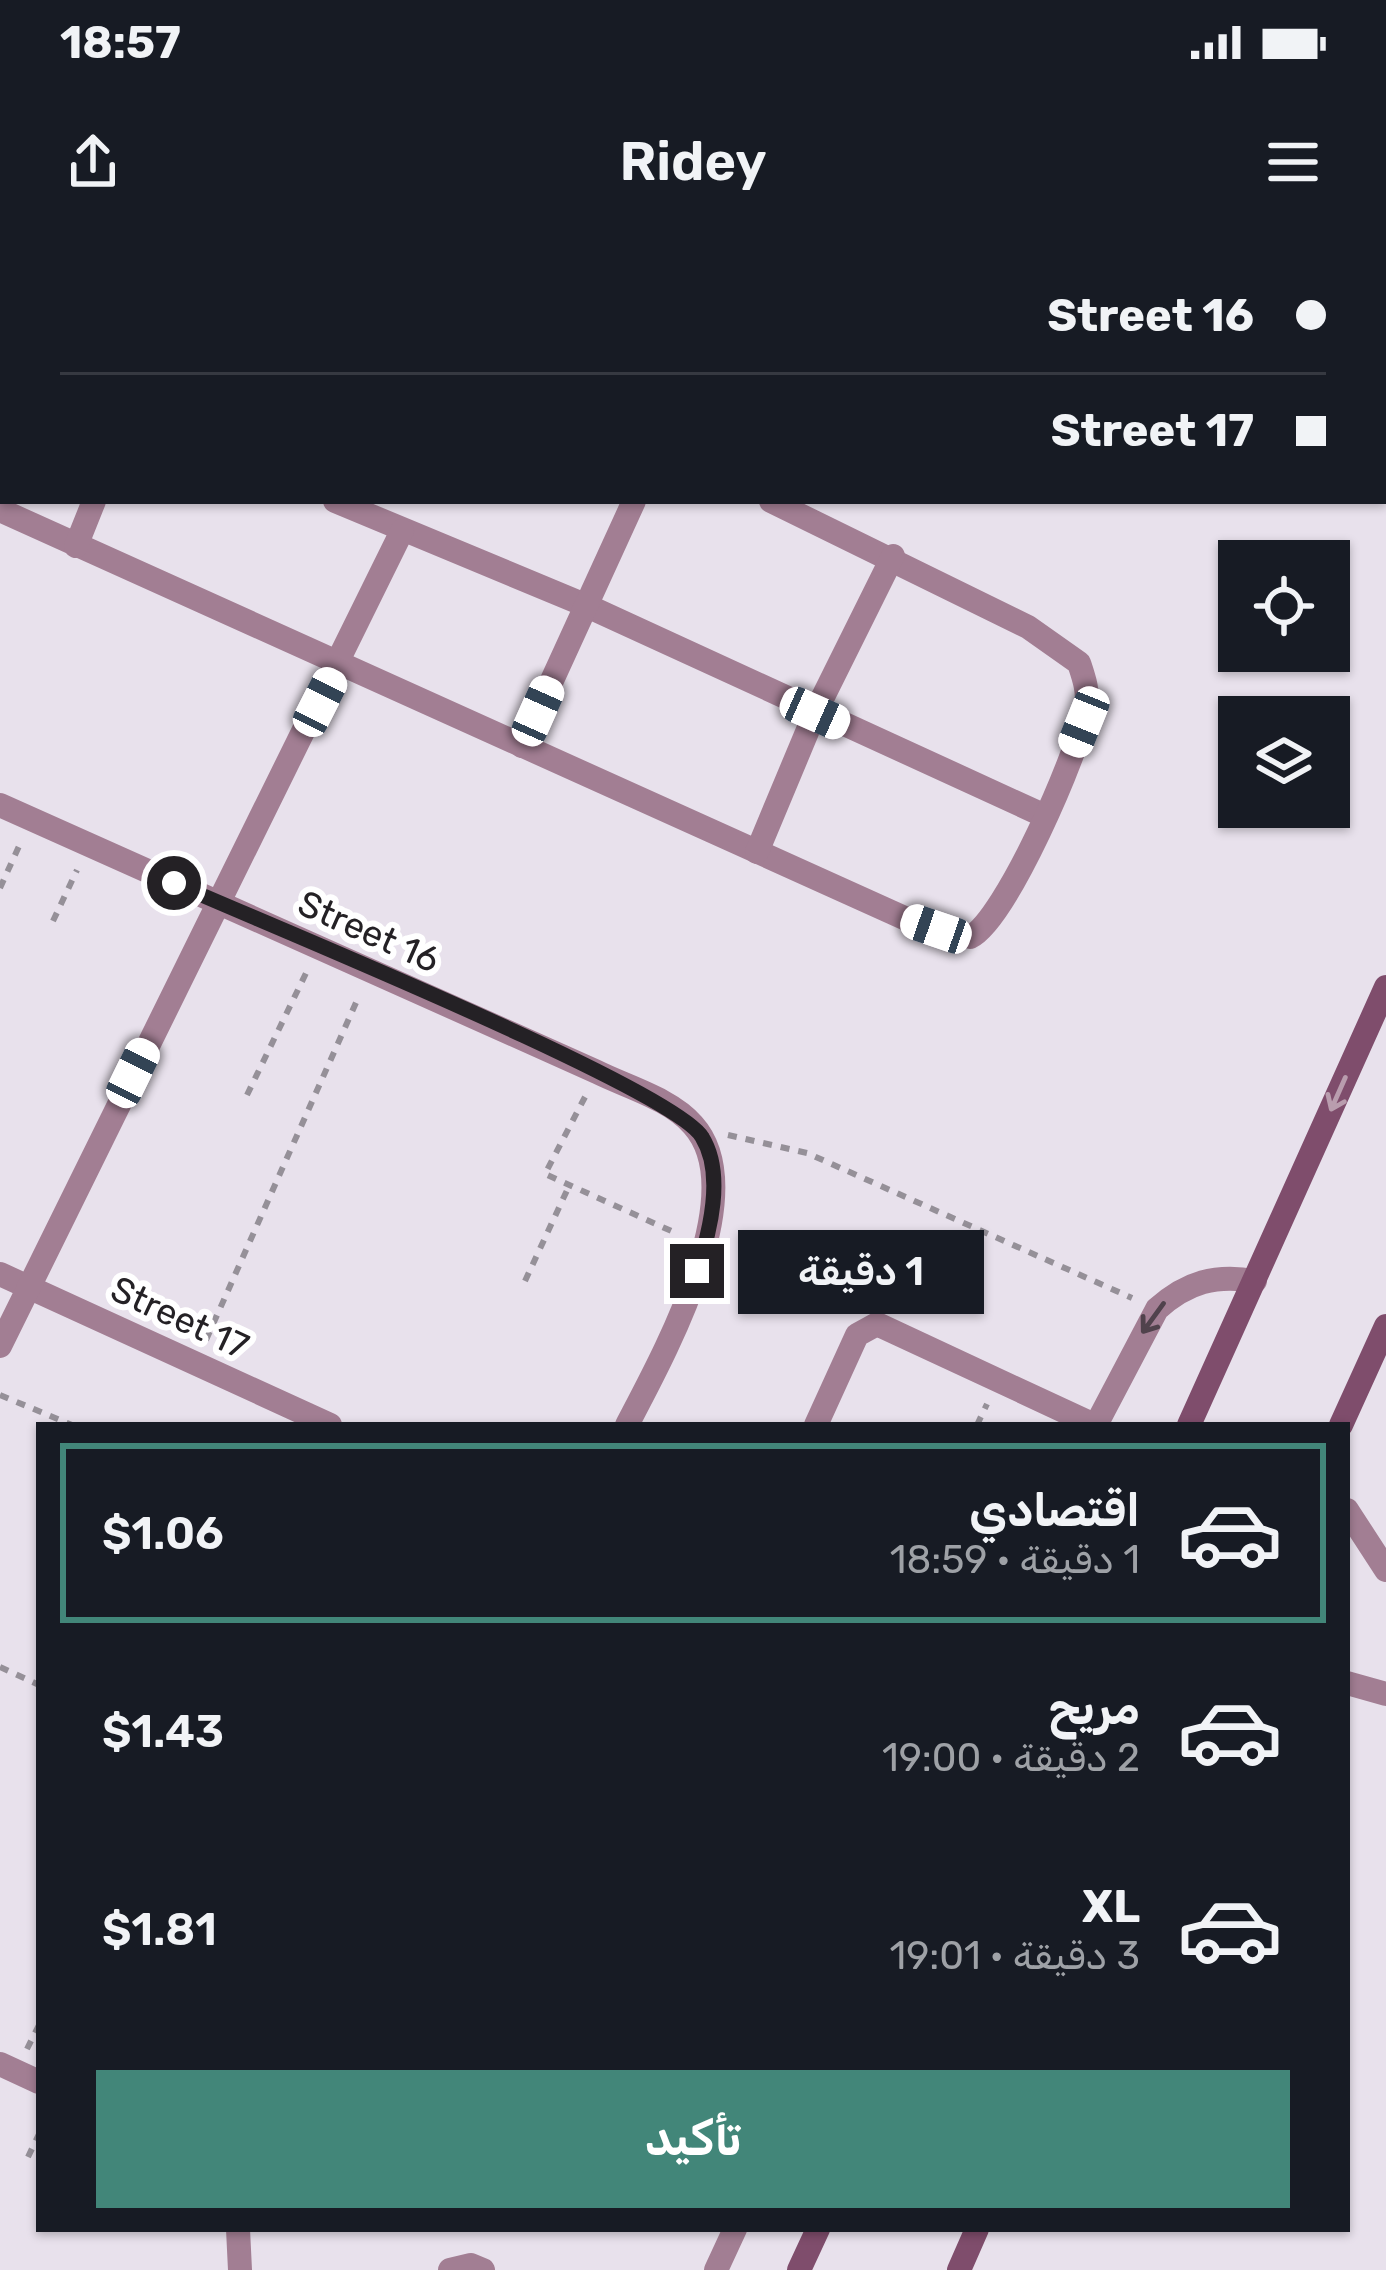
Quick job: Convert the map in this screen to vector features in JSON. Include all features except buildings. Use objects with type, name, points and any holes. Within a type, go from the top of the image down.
[{"type":"street","points":[[76,546],[93,504]]},
{"type":"street","points":[[342,504],[585,605],[1046,816]]},
{"type":"street","points":[[522,746],[633,504]]},
{"type":"street","points":[[0,510],[911,920],[970,937],[992,921],[1046,816],[1084,722],[1088,700],[1078,663],[1028,627],[893,556],[778,504]]},
{"type":"street","points":[[0,1346],[402,531]]},
{"type":"street","points":[[757,852],[815,713],[893,556]]},
{"type":"street","name":"Street 16","points":[[0,805],[597,1072],[675,1110],[701,1134]]},
{"type":"street","points":[[1190,1422],[1386,987]]},
{"type":"street","points":[[628,1422],[705,1246],[712,1184],[709,1149],[701,1134]]},
{"type":"street","name":"Street 17","points":[[0,1274],[323,1422]]},
{"type":"street","points":[[1097,1422],[1157,1309],[1192,1285],[1212,1279],[1255,1281]]},
{"type":"street","points":[[818,1422],[857,1335],[877,1324],[1089,1422]]},
{"type":"street","points":[[1342,1422],[1386,1326]]},
{"type":"street","points":[[1350,1515],[1386,1570]]},
{"type":"street","points":[[1350,1684],[1386,1694]]},
{"type":"street","points":[[0,2064],[36,2081]]},
{"type":"street","points":[[238,2232],[240,2270]]},
{"type":"street","points":[[716,2270],[734,2232]]},
{"type":"street","points":[[800,2270],[817,2232]]},
{"type":"street","points":[[959,2270],[976,2232]]},
{"type":"street","points":[[450,2270],[472,2265],[483,2270]]},
{"type":"path","points":[[0,888],[32,819]]},
{"type":"path","points":[[53,921],[88,844]]},
{"type":"path","points":[[247,1095],[318,947]]},
{"type":"path","points":[[195,1364],[370,970]]},
{"type":"path","points":[[597,1072],[545,1174],[705,1246]]},
{"type":"path","points":[[701,1134],[735,1135],[807,1153],[1157,1309]]},
{"type":"path","points":[[526,1281],[569,1185]]},
{"type":"path","points":[[0,1395],[65,1422]]},
{"type":"path","points":[[0,1667],[36,1684]]},
{"type":"path","points":[[28,2157],[36,2140]]},
{"type":"route","points":[[174,883],[597,1072],[689,1120],[709,1149],[711,1167],[710,1223],[697,1271]]}]
